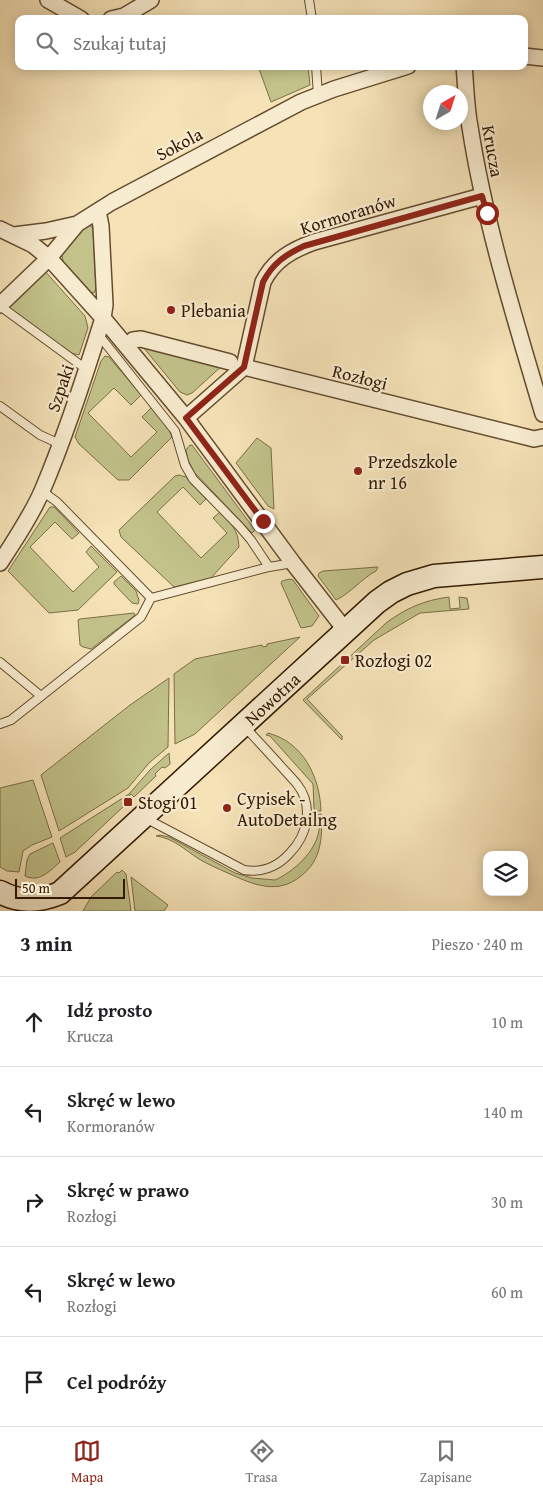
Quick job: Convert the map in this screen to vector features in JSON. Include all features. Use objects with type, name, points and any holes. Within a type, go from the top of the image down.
[{"type":"street","points":[[48,0],[75,15]]},
{"type":"street","points":[[126,15],[151,0]]},
{"type":"street","points":[[528,56],[543,58]]},
{"type":"street","name":"Sokola","points":[[0,306],[49,258],[77,224],[98,211],[268,118],[318,95],[396,70]]},
{"type":"street","name":"Krucza","points":[[464,70],[469,125],[482,196],[543,414]]},
{"type":"street","name":"Kormoranów","points":[[237,364],[263,282],[269,270],[292,251],[314,242],[482,196]]},
{"type":"street","name":"Szpaki","points":[[0,563],[25,524],[42,492],[103,318],[105,305],[101,226],[98,211]]},
{"type":"street","points":[[7,232],[46,232],[77,224]]},
{"type":"street","points":[[7,232],[33,245],[49,258],[103,318],[186,418],[293,563],[346,631]]},
{"type":"street","name":"Rozłogi","points":[[133,340],[141,339],[534,439],[543,437]]},
{"type":"street","points":[[186,418],[237,364]]},
{"type":"street","name":"Nowotna","points":[[33,906],[60,893],[377,602],[391,592],[434,576],[543,567]]},
{"type":"street","points":[[0,892],[33,906]]},
{"type":"lane","points":[[309,0],[311,15]]},
{"type":"lane","points":[[316,70],[318,95]]},
{"type":"lane","points":[[0,306],[86,369]]},
{"type":"lane","points":[[98,334],[175,431],[185,465],[193,479],[251,540],[270,567]]},
{"type":"lane","points":[[0,406],[40,435],[60,444]]},
{"type":"lane","points":[[42,492],[57,502],[150,598]]},
{"type":"lane","points":[[150,598],[270,567],[293,563]]},
{"type":"lane","points":[[0,724],[10,720],[141,617],[150,598]]},
{"type":"lane","points":[[0,662],[41,696]]},
{"type":"lane","points":[[144,816],[170,832],[244,870],[269,868],[287,856],[298,843],[304,830],[307,814],[306,802],[296,784],[243,725]]},
{"type":"green space","points":[[259,70],[308,70],[310,85],[271,102]]},
{"type":"green space","points":[[89,224],[93,229],[96,288],[94,293],[63,262],[62,254],[86,225]]},
{"type":"green space","points":[[44,270],[85,316],[88,328],[79,355],[71,353],[6,306]]},
{"type":"green space","points":[[143,347],[224,364],[192,393],[187,395],[180,392]]},
{"type":"green space","points":[[105,356],[109,357],[141,395],[131,405],[114,388],[88,413],[131,457],[157,432],[142,417],[152,407],[172,437],[129,480],[118,480],[79,444],[75,437],[101,361]]},
{"type":"green space","points":[[257,438],[271,448],[274,509],[268,506],[236,463]]},
{"type":"green space","points":[[192,445],[255,530],[252,533],[194,472],[188,460],[186,450]]},
{"type":"green space","points":[[175,476],[186,477],[206,499],[200,505],[183,487],[157,512],[201,558],[227,533],[213,518],[220,512],[236,531],[239,547],[211,578],[174,587],[121,537],[119,530]]},
{"type":"green space","points":[[50,507],[54,507],[79,533],[72,539],[55,522],[30,547],[73,592],[99,567],[86,552],[91,546],[117,572],[78,610],[49,613],[8,571]]},
{"type":"green space","points":[[378,567],[376,571],[336,600],[318,576],[323,571]]},
{"type":"green space","points":[[121,576],[136,591],[139,600],[138,604],[132,603],[114,584]]},
{"type":"green space","points":[[290,579],[293,580],[319,616],[312,626],[301,628],[281,583]]},
{"type":"green space","points":[[449,597],[450,609],[460,608],[459,597],[467,598],[469,609],[420,613],[374,640],[307,699],[342,736],[342,740],[303,700],[393,618],[408,609],[432,600]]},
{"type":"green space","points":[[134,613],[134,616],[91,649],[80,645],[78,620]]},
{"type":"green space","points":[[300,637],[195,734],[175,744],[174,674],[195,659],[262,645],[263,647],[267,646],[267,644]]},
{"type":"green space","points":[[169,678],[168,747],[149,763],[128,788],[59,831],[41,775],[130,705]]},
{"type":"green space","points":[[268,733],[291,744],[307,763],[317,786],[321,811],[315,811],[314,808],[313,784],[270,736],[266,735]]},
{"type":"green space","points":[[169,753],[170,764],[165,768],[162,767],[155,774],[156,776],[134,797],[131,794],[122,803],[124,806],[75,852],[66,857],[60,838],[129,794],[150,770]]},
{"type":"green space","points":[[33,780],[52,837],[23,851],[19,872],[7,871],[0,867],[0,788]]},
{"type":"green space","points":[[321,814],[321,840],[313,863],[308,870],[292,882],[275,887],[239,878],[203,861],[173,842],[156,836],[169,837],[235,873],[252,878],[275,880],[289,872],[309,853],[319,830],[316,815]]},
{"type":"green space","points":[[53,843],[60,862],[40,877],[30,878],[25,876],[27,860],[30,854]]},
{"type":"green space","points":[[122,870],[126,874],[131,911],[83,911],[91,897],[117,872],[119,873]]},
{"type":"green space","points":[[131,877],[168,905],[164,911],[135,911]]},
{"type":"place","name":"Plebania","points":[[171,310]]},
{"type":"place","name":"Przedszkole nr 16","points":[[358,471]]},
{"type":"place","name":"Rozłogi 02","points":[[345,660]]},
{"type":"place","name":"Stogi 01","points":[[128,802]]},
{"type":"place","name":"Cypisek - AutoDetailng","points":[[227,808]]},
{"type":"route","points":[[263,521],[186,418],[244,367],[263,282],[269,270],[292,251],[304,246],[393,219],[482,196],[487,213]]}]
